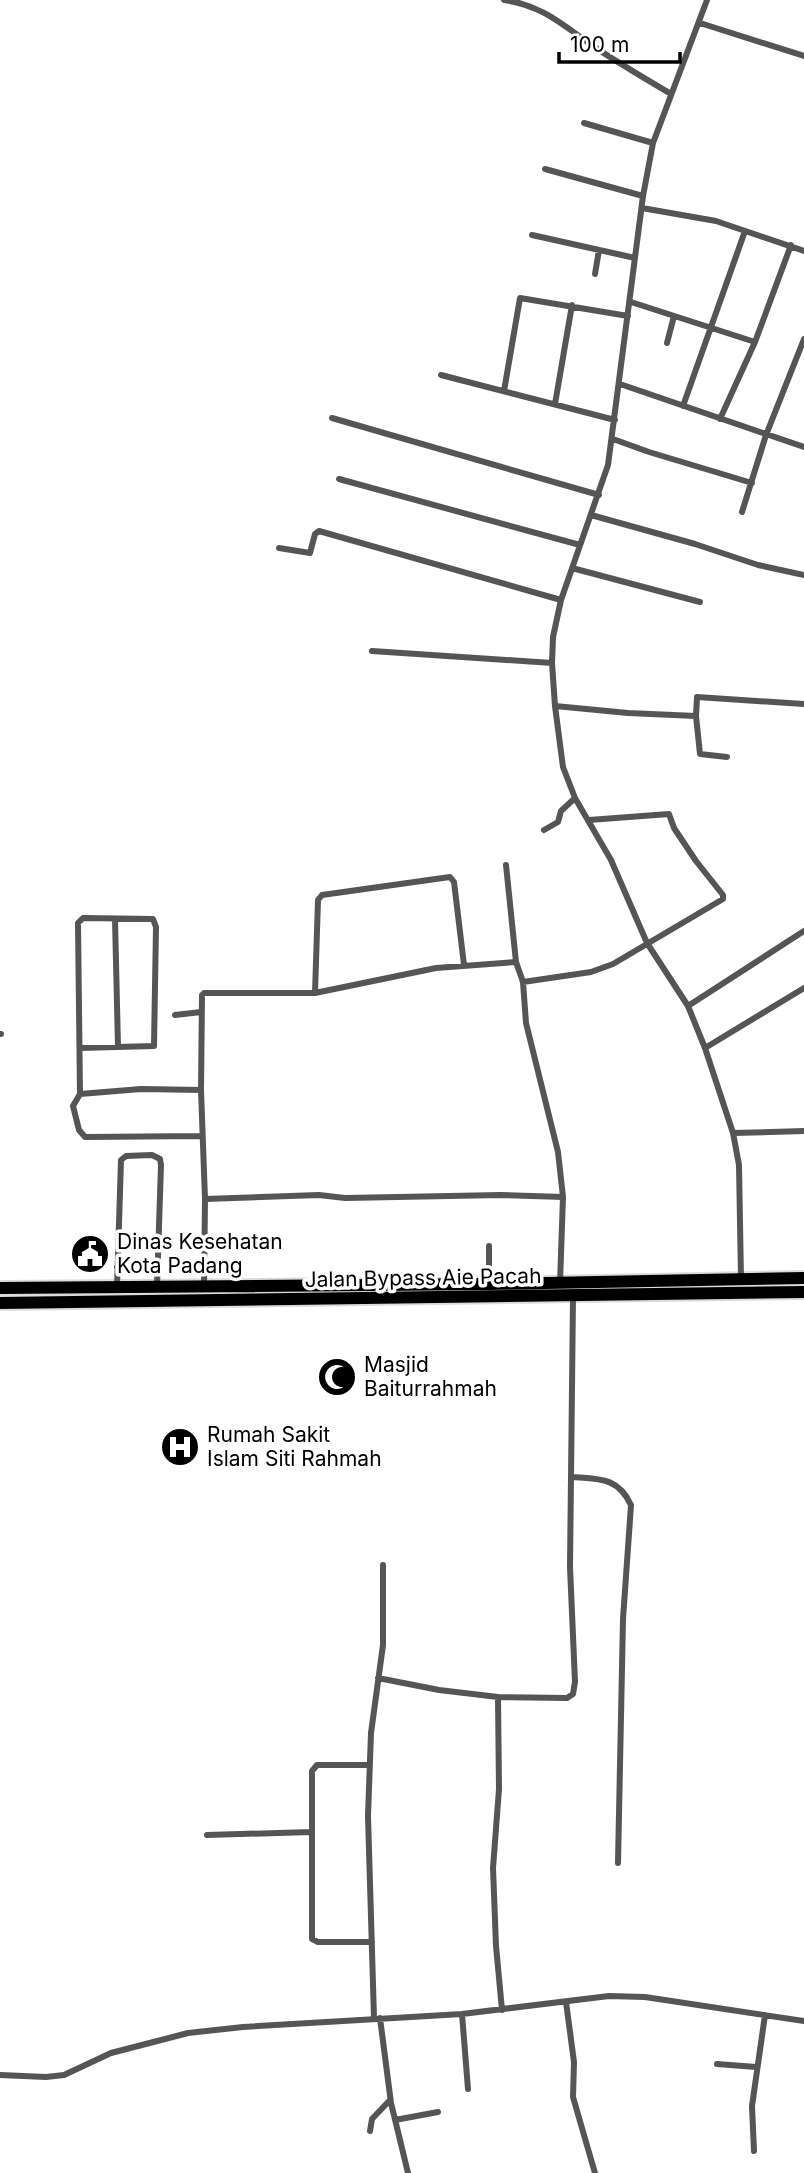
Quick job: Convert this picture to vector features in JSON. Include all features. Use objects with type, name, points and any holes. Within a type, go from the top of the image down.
[{"type":"highway","points":[[0,1288],[204,1286],[448,1290],[489,1284],[804,1278]]},
{"type":"highway","name":"Jalan Bypass Aie Pacah","points":[[0,1303],[448,1290],[573,1297],[804,1292]]},
{"type":"street","points":[[505,0],[542,10],[596,48],[671,94]]},
{"type":"street","points":[[707,0],[653,143],[643,196],[608,465],[561,600],[552,663],[563,768],[575,798],[611,860],[647,943],[688,1006],[733,1133],[739,1165],[741,1280]]},
{"type":"street","points":[[700,23],[804,56]]},
{"type":"street","points":[[584,123],[653,143]]},
{"type":"street","points":[[545,169],[643,196]]},
{"type":"street","points":[[642,208],[716,221],[804,251]]},
{"type":"street","points":[[683,406],[745,231]]},
{"type":"street","points":[[532,235],[635,258]]},
{"type":"street","points":[[720,419],[755,342],[791,245]]},
{"type":"street","points":[[595,274],[599,250]]},
{"type":"street","points":[[504,391],[519,299],[572,305],[628,316]]},
{"type":"street","points":[[631,302],[755,342]]},
{"type":"street","points":[[555,404],[572,305]]},
{"type":"street","points":[[667,344],[674,316]]},
{"type":"street","points":[[742,512],[766,435],[804,339]]},
{"type":"street","points":[[795,361],[804,365]]},
{"type":"street","points":[[441,375],[615,420]]},
{"type":"street","points":[[620,384],[804,447]]},
{"type":"street","points":[[332,418],[599,495]]},
{"type":"street","points":[[613,439],[752,483]]},
{"type":"street","points":[[339,479],[580,545]]},
{"type":"street","points":[[591,515],[758,565],[804,575]]},
{"type":"street","points":[[279,548],[310,553],[315,534],[319,531],[561,600]]},
{"type":"street","points":[[572,568],[700,601]]},
{"type":"street","points":[[372,651],[552,663]]},
{"type":"street","points":[[727,757],[700,754],[697,697],[804,704]]},
{"type":"street","points":[[555,706],[696,716]]},
{"type":"street","points":[[544,830],[558,822],[561,811],[575,798]]},
{"type":"street","points":[[523,982],[591,972],[612,964],[721,901],[723,895],[674,828],[669,814],[589,820]]},
{"type":"street","points":[[506,865],[516,962],[523,982],[526,1023],[558,1152],[562,1197],[560,1283]]},
{"type":"street","points":[[316,993],[318,900],[323,895],[450,877],[454,882],[464,965]]},
{"type":"street","points":[[80,1048],[151,1048],[155,1044],[156,927],[152,918],[83,918],[78,923],[80,1094],[73,1106],[79,1130],[85,1137],[202,1136]]},
{"type":"street","points":[[116,919],[118,1047]]},
{"type":"street","points":[[688,1006],[804,931]]},
{"type":"street","points":[[204,1286],[201,997],[204,993],[316,993],[436,968],[516,962]]},
{"type":"street","points":[[705,1048],[804,988]]},
{"type":"street","points":[[175,1015],[201,1012]]},
{"type":"street","points":[[80,1094],[141,1089],[201,1090]]},
{"type":"street","points":[[733,1133],[804,1131]]},
{"type":"street","points":[[117,1287],[121,1160],[126,1156],[152,1155],[160,1158],[161,1165],[157,1287]]},
{"type":"street","points":[[205,1199],[318,1195],[345,1198],[501,1195],[562,1197]]},
{"type":"street","points":[[489,1246],[489,1284]]},
{"type":"street","points":[[117,1266],[158,1266]]},
{"type":"street","points":[[378,1678],[439,1690],[498,1697],[562,1698],[573,1694],[575,1663],[570,1567],[573,1297]]},
{"type":"street","points":[[572,1477],[601,1479],[616,1486],[624,1492],[631,1505],[623,1619],[618,1863]]},
{"type":"street","points":[[383,1565],[383,1645],[369,1765],[372,1942],[377,2018],[390,2099],[408,2173]]},
{"type":"street","points":[[498,1697],[499,1789],[493,1868],[502,2010]]},
{"type":"street","points":[[369,1765],[324,1764],[314,1767],[311,1776],[312,1940],[372,1942]]},
{"type":"street","points":[[207,1835],[311,1832]]},
{"type":"street","points":[[0,2075],[64,2075],[111,2053],[188,2033],[243,2027],[462,2014],[609,1996],[645,1997],[804,2021]]},
{"type":"street","points":[[566,2002],[574,2062],[573,2096],[595,2173]]},
{"type":"street","points":[[462,2014],[468,2089]]},
{"type":"street","points":[[754,2151],[752,2106],[765,2015]]},
{"type":"street","points":[[717,2064],[756,2067]]},
{"type":"street","points":[[370,2132],[372,2119],[390,2099]]},
{"type":"street","points":[[395,2120],[438,2112]]},
{"type":"place","name":"Dinas Kesehatan Kota Padang","points":[[90,1254]]},
{"type":"place","name":"Masjid Baiturrahmah","points":[[337,1377]]},
{"type":"place","name":"Rumah Sakit Islam Siti Rahmah","points":[[180,1447]]}]
